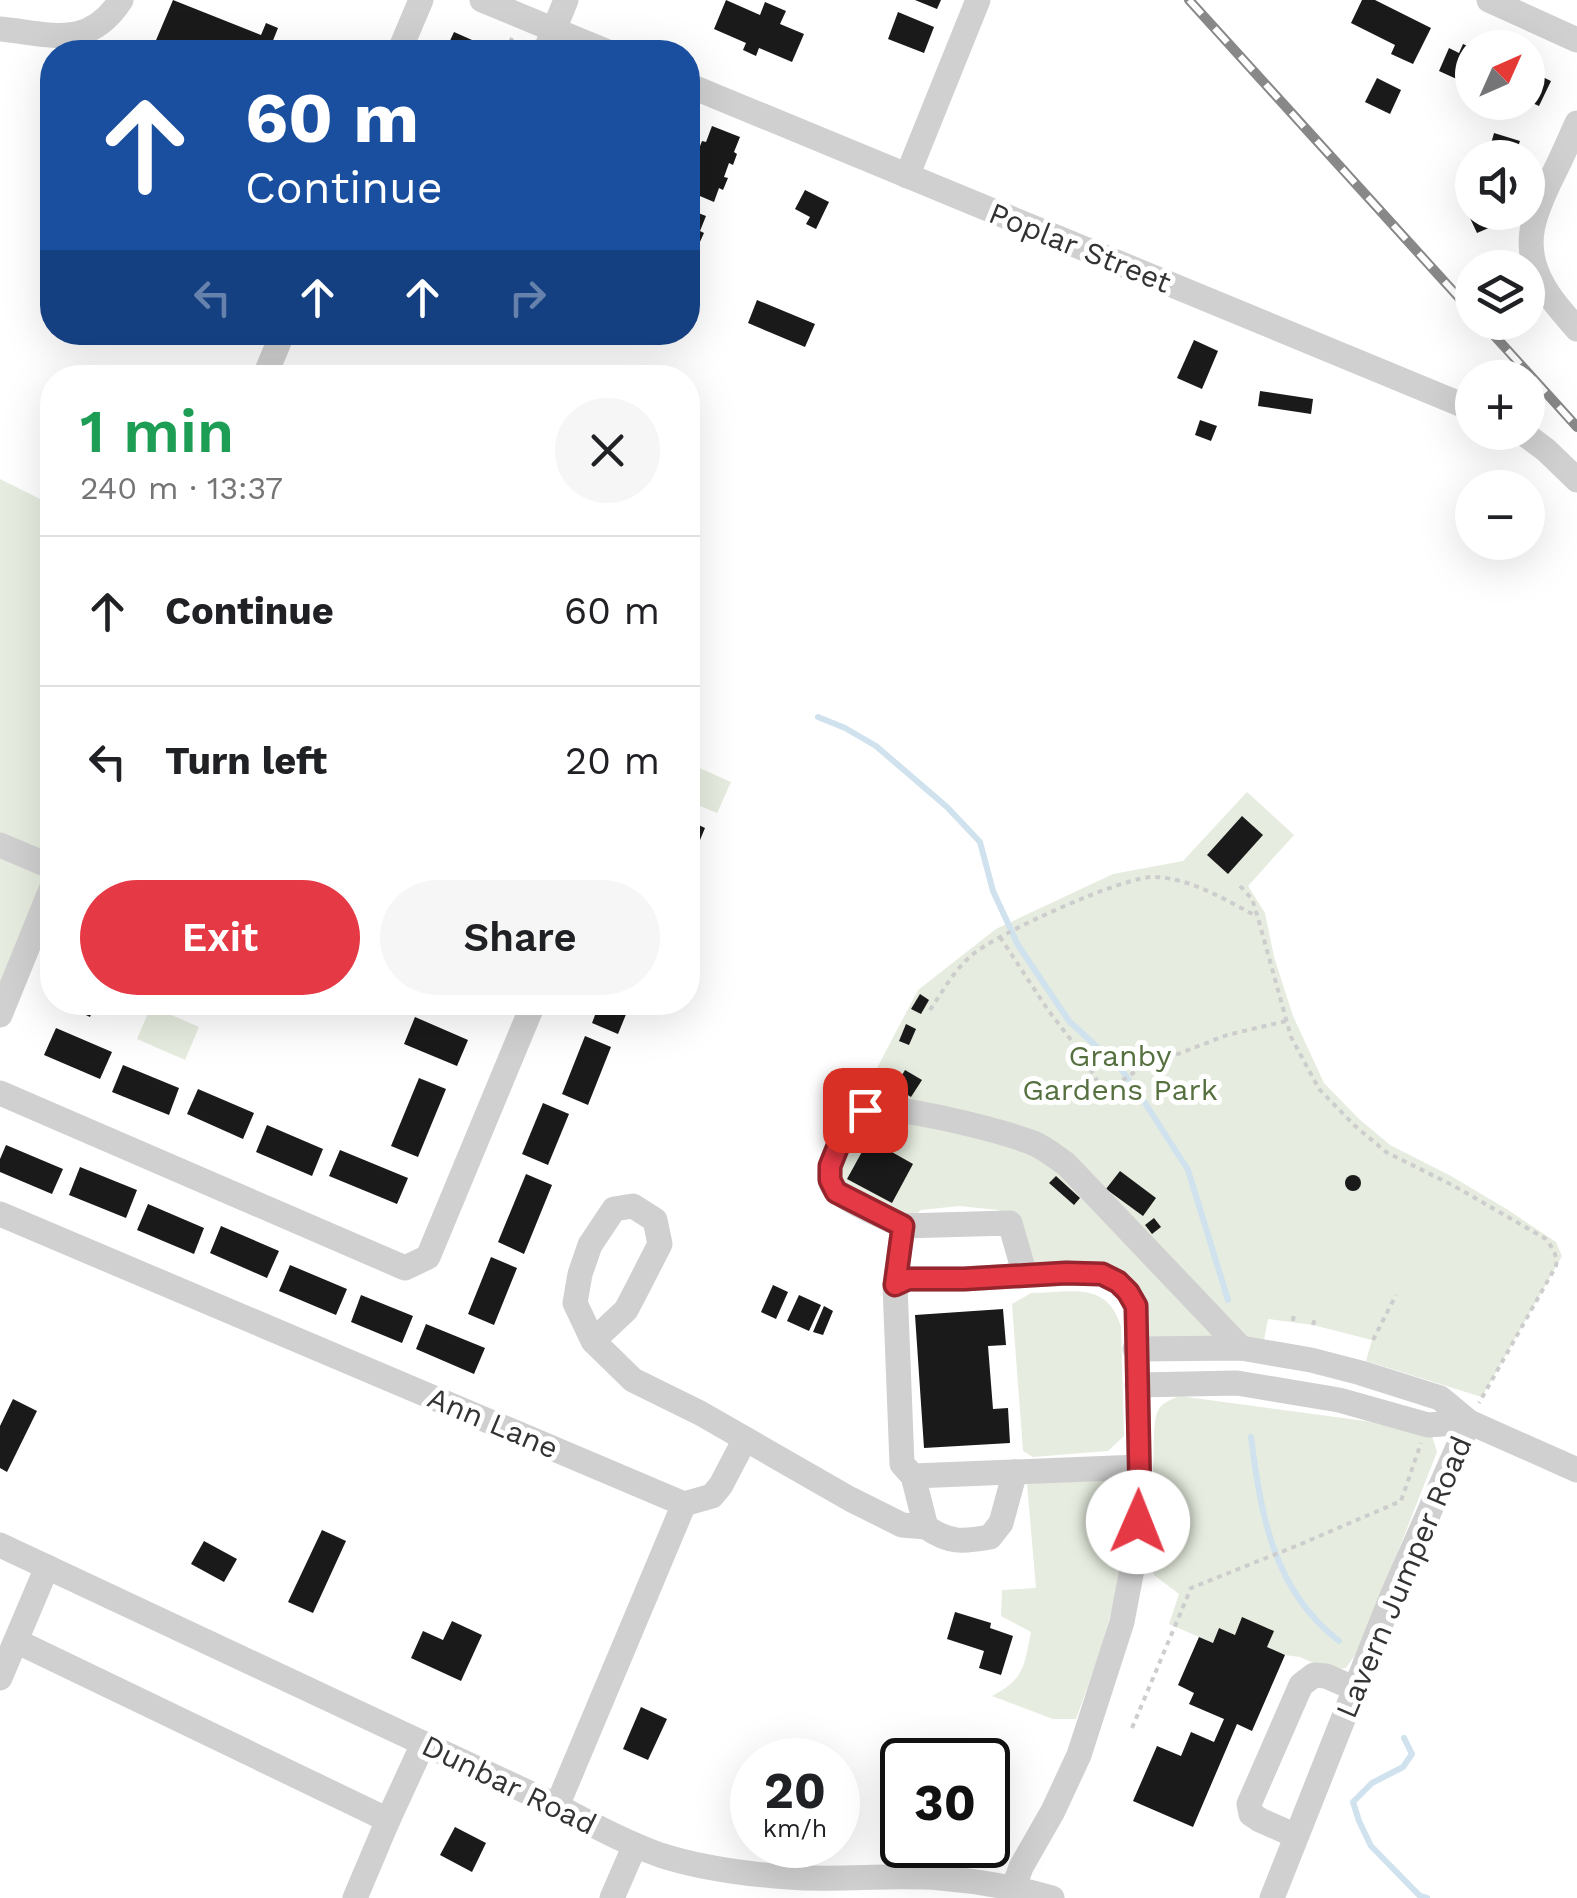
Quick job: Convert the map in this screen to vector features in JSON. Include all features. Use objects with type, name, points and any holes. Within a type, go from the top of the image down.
[{"type":"street","points":[[0,30],[68,36],[91,31],[108,18],[121,0]]},
{"type":"street","points":[[404,40],[421,0]]},
{"type":"street","points":[[482,0],[550,40],[566,0]]},
{"type":"street","points":[[906,176],[978,0]]},
{"type":"street","points":[[1490,0],[1577,40]]},
{"type":"street","name":"Poplar Street","points":[[700,90],[1455,402]]},
{"type":"street","points":[[1577,124],[1538,203],[1530,241],[1540,282],[1577,328]]},
{"type":"street","points":[[1545,449],[1577,480]]},
{"type":"street","points":[[0,845],[40,861]]},
{"type":"street","points":[[0,1015],[40,917]]},
{"type":"street","points":[[0,1093],[405,1268],[428,1258],[529,1015]]},
{"type":"street","points":[[1025,1275],[1010,1223],[903,1226],[836,1192],[830,1180],[830,1166],[847,1124],[865,1110],[886,1109],[983,1127],[1037,1144],[1066,1164],[1240,1348]]},
{"type":"street","points":[[594,1341],[626,1310],[660,1244],[655,1220],[633,1206],[614,1209],[590,1246],[575,1304],[594,1341],[633,1380],[902,1526],[926,1526],[944,1539],[969,1541],[990,1537],[1001,1523],[1015,1472]]},
{"type":"street","name":"Ann Lane","points":[[0,1214],[684,1504]]},
{"type":"street","points":[[903,1226],[895,1285],[902,1464],[913,1476],[926,1526]]},
{"type":"street","points":[[895,1285],[908,1279],[1102,1274],[1118,1282],[1136,1306],[1140,1501],[1122,1622],[1079,1755],[1014,1887]]},
{"type":"street","points":[[1136,1349],[1240,1348],[1362,1373],[1440,1398],[1469,1422],[1577,1470]]},
{"type":"street","points":[[1137,1384],[1237,1383],[1339,1400],[1428,1425],[1469,1422]]},
{"type":"street","name":"Lavern Jumper Road","points":[[1272,1898],[1392,1596],[1469,1422]]},
{"type":"street","points":[[557,1806],[684,1504],[712,1496],[745,1439]]},
{"type":"street","points":[[913,1476],[1139,1466]]},
{"type":"street","name":"Dunbar Road","points":[[0,1545],[635,1845],[680,1860],[786,1878],[938,1878],[1014,1887],[1052,1898]]},
{"type":"street","points":[[0,1678],[47,1567]]},
{"type":"street","points":[[16,1641],[388,1820]]},
{"type":"street","points":[[1296,1836],[1251,1814],[1249,1804],[1302,1685],[1314,1675],[1356,1689]]},
{"type":"street","points":[[356,1898],[423,1744]]},
{"type":"street","points":[[612,1898],[635,1845]]},
{"type":"path","points":[[511,40],[516,30]]},
{"type":"path","points":[[930,1010],[955,972],[974,952],[1115,884],[1151,876],[1186,881],[1258,918]]},
{"type":"path","points":[[1000,937],[1104,1093],[1140,1069],[1227,1036],[1286,1020],[1252,899],[1240,886]]},
{"type":"path","name":"Lavern Jumper Road","points":[[1286,1020],[1319,1089],[1354,1125],[1386,1152],[1546,1240],[1557,1258],[1469,1422]]},
{"type":"path","points":[[1373,1340],[1396,1295]]},
{"type":"path","points":[[1294,1314],[1294,1321]]},
{"type":"path","points":[[1132,1728],[1191,1588],[1401,1501],[1428,1425]]},
{"type":"green space","points":[[0,479],[40,499],[40,917],[0,1015]]},
{"type":"green space","points":[[700,768],[731,782],[717,813],[700,806]]},
{"type":"green space","name":"Granby Gardens Park","points":[[1247,792],[1294,835],[1248,886],[1265,913],[1293,1016],[1324,1083],[1390,1145],[1508,1210],[1556,1242],[1562,1256],[1482,1397],[1366,1361],[1372,1340],[1313,1325],[1268,1319],[1262,1351],[1135,1349],[1130,1308],[1110,1286],[1038,1280],[1016,1224],[998,1210],[959,1206],[921,1210],[903,1226],[836,1192],[847,1125],[918,990],[996,929],[1113,874],[1183,861]]},
{"type":"green space","points":[[147,1015],[172,1015],[199,1027],[185,1060],[137,1039]]},
{"type":"green space","points":[[1086,1292],[1107,1302],[1115,1312],[1121,1327],[1124,1436],[1108,1451],[1033,1457],[1023,1451],[1012,1304],[1031,1293]]},
{"type":"green space","points":[[1179,1396],[1410,1427],[1432,1436],[1437,1452],[1360,1648],[1346,1668],[1328,1670],[1267,1647],[1242,1618],[1235,1635],[1219,1628],[1213,1643],[1169,1624],[1179,1594],[1154,1575],[1151,1562],[1154,1433],[1159,1409]]},
{"type":"green space","points":[[1107,1478],[1122,1482],[1127,1493],[1117,1592],[1076,1719],[1053,1719],[992,1696],[1017,1677],[1031,1632],[1001,1616],[1002,1590],[1036,1588],[1027,1484]]},
{"type":"building","points":[[173,0],[261,35],[266,23],[278,28],[273,40],[156,40]]},
{"type":"building","points":[[726,0],[760,15],[765,2],[786,11],[780,24],[804,34],[792,62],[759,48],[756,56],[743,50],[746,43],[714,29]]},
{"type":"building","points":[[915,0],[941,0],[937,9]]},
{"type":"building","points":[[1362,0],[1375,0],[1431,28],[1413,64],[1391,54],[1395,45],[1351,23]]},
{"type":"building","points":[[898,12],[934,27],[924,53],[888,39]]},
{"type":"building","points":[[454,32],[472,40],[450,40]]},
{"type":"building","points":[[1449,48],[1455,51],[1455,78],[1439,71]]},
{"type":"building","points":[[1377,78],[1401,90],[1390,114],[1365,102]]},
{"type":"building","points":[[712,126],[740,137],[733,165],[729,163],[724,177],[728,178],[714,202],[700,196],[700,146],[702,141],[706,142]]},
{"type":"building","points":[[1494,133],[1517,140],[1492,140]]},
{"type":"building","points":[[805,190],[829,202],[816,229],[806,224],[810,217],[795,209]]},
{"type":"building","points":[[757,300],[815,324],[805,347],[748,323]]},
{"type":"building","points":[[1194,340],[1218,351],[1202,389],[1177,378]]},
{"type":"building","points":[[1260,391],[1313,399],[1311,414],[1258,406]]},
{"type":"building","points":[[1200,420],[1217,426],[1211,441],[1195,435]]},
{"type":"building","points":[[1242,816],[1263,835],[1228,874],[1207,855]]},
{"type":"building","points":[[920,994],[929,1000],[921,1014],[911,1009]]},
{"type":"building","points":[[595,1015],[626,1015],[618,1034],[592,1023]]},
{"type":"building","points":[[415,1017],[468,1040],[457,1066],[404,1044]]},
{"type":"building","points":[[906,1024],[916,1029],[909,1045],[899,1041]]},
{"type":"building","points":[[56,1028],[112,1052],[100,1079],[44,1055]]},
{"type":"building","points":[[585,1036],[611,1047],[588,1105],[562,1094]]},
{"type":"building","points":[[123,1065],[179,1088],[169,1115],[112,1092]]},
{"type":"building","points":[[905,1070],[922,1080],[911,1097],[895,1087]]},
{"type":"building","points":[[419,1078],[446,1089],[418,1157],[391,1146]]},
{"type":"building","points":[[198,1089],[254,1113],[243,1139],[187,1114]]},
{"type":"building","points":[[543,1103],[569,1114],[548,1165],[522,1154]]},
{"type":"building","points":[[267,1125],[323,1149],[312,1176],[256,1152]]},
{"type":"building","points":[[869,1139],[913,1164],[892,1203],[847,1179]]},
{"type":"building","points":[[6,1145],[63,1169],[52,1194],[0,1172]]},
{"type":"building","points":[[340,1150],[408,1178],[397,1204],[329,1176]]},
{"type":"building","points":[[80,1167],[137,1190],[126,1218],[69,1195]]},
{"type":"building","points":[[1120,1171],[1156,1198],[1143,1216],[1106,1189]]},
{"type":"building","points":[[526,1174],[552,1185],[524,1254],[498,1242]]},
{"type":"building","points":[[1353,1175],[1361,1183],[1353,1191],[1345,1183]]},
{"type":"building","points":[[1056,1176],[1080,1198],[1074,1205],[1049,1183]]},
{"type":"building","points":[[148,1204],[204,1228],[194,1254],[137,1230]]},
{"type":"building","points":[[1154,1218],[1161,1227],[1152,1234],[1145,1225]]},
{"type":"building","points":[[221,1226],[279,1251],[267,1278],[210,1253]]},
{"type":"building","points":[[491,1257],[517,1268],[494,1325],[468,1314]]},
{"type":"building","points":[[290,1265],[347,1289],[336,1315],[279,1291]]},
{"type":"building","points":[[773,1285],[788,1292],[776,1319],[761,1312]]},
{"type":"building","points":[[361,1295],[413,1316],[402,1343],[351,1322]]},
{"type":"building","points":[[799,1295],[821,1305],[809,1331],[787,1321]]},
{"type":"building","points":[[824,1306],[833,1311],[823,1335],[813,1332]]},
{"type":"building","points":[[1003,1309],[1006,1345],[988,1346],[993,1409],[1008,1408],[1010,1443],[924,1448],[915,1315]]},
{"type":"building","points":[[426,1324],[485,1348],[474,1374],[416,1349]]},
{"type":"building","points":[[13,1399],[37,1411],[7,1472],[0,1468],[0,1426]]},
{"type":"building","points":[[322,1530],[346,1541],[313,1613],[288,1602]]},
{"type":"building","points":[[204,1541],[237,1559],[224,1582],[191,1564]]},
{"type":"building","points":[[955,1612],[991,1623],[990,1628],[1013,1636],[1001,1675],[979,1668],[984,1651],[947,1639]]},
{"type":"building","points":[[1242,1617],[1274,1631],[1267,1647],[1285,1655],[1252,1731],[1237,1724],[1193,1827],[1133,1801],[1157,1746],[1181,1756],[1191,1732],[1214,1742],[1224,1719],[1189,1704],[1194,1693],[1178,1685],[1199,1637],[1213,1643],[1219,1628],[1235,1635]]},
{"type":"building","points":[[452,1621],[482,1635],[461,1681],[411,1658],[423,1631],[443,1640]]},
{"type":"building","points":[[641,1707],[667,1719],[648,1760],[623,1749]]},
{"type":"building","points":[[455,1827],[486,1843],[472,1872],[440,1855]]},
{"type":"waterway","points":[[818,717],[876,746],[947,807],[980,842],[993,891],[1018,945],[1069,1021],[1120,1068],[1188,1170],[1228,1300]]},
{"type":"waterway","points":[[1251,1437],[1266,1522],[1285,1575],[1299,1599],[1339,1641]]},
{"type":"waterway","points":[[1404,1738],[1412,1754],[1403,1767],[1372,1783],[1353,1802],[1371,1846],[1420,1896],[1427,1898]]},
{"type":"railway","points":[[1189,0],[1455,293]]},
{"type":"railway","points":[[1498,340],[1577,427]]},
{"type":"route","points":[[865,1110],[847,1124],[830,1166],[830,1180],[836,1192],[903,1226],[895,1285],[908,1279],[1102,1274],[1128,1292],[1136,1306],[1138,1522]]}]
